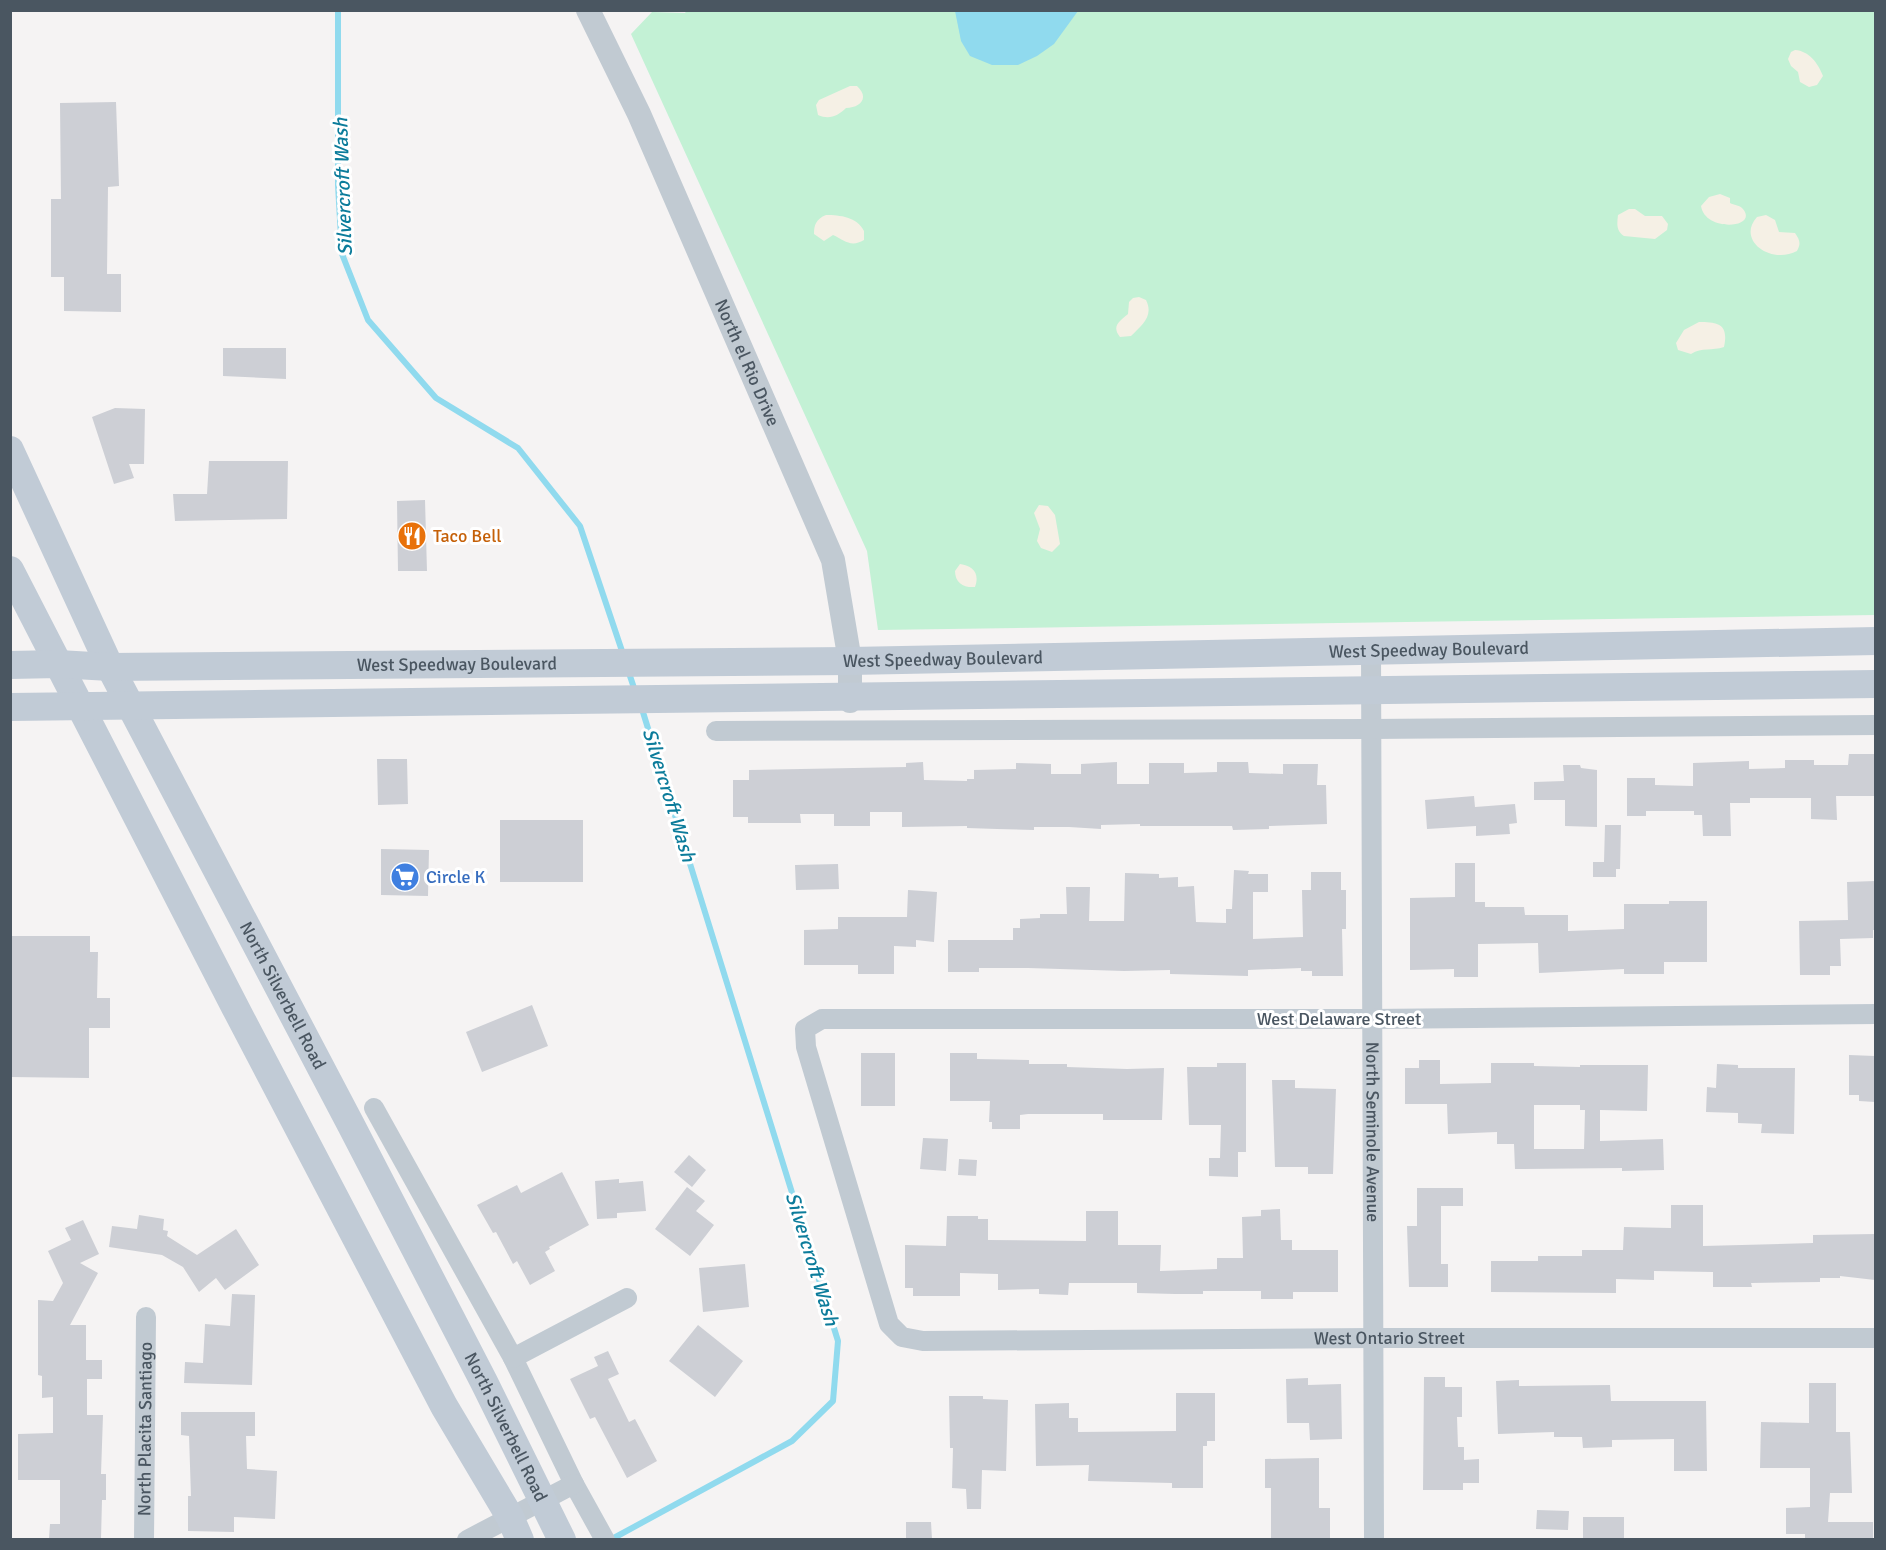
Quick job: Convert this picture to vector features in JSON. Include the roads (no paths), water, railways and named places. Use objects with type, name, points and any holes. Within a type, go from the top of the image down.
[{"type":"main road","name":"North Silverbell Road","points":[[10,450],[110,667],[351,1125],[562,1539]]},
{"type":"main road","name":"North Silverbell Road","points":[[10,570],[439,1396],[515,1528]]},
{"type":"main road","name":"West Speedway Boulevard","points":[[10,665],[58,664],[110,667],[850,662],[1875,641]]},
{"type":"main road","points":[[458,664],[459,704]]},
{"type":"main road","points":[[10,707],[131,708],[850,701],[1875,684]]},
{"type":"street","name":"North el Rio Drive","points":[[588,10],[639,114],[833,560],[850,662],[851,730]]},
{"type":"street","name":"North Seminole Avenue","points":[[1371,652],[1374,1539]]},
{"type":"street","points":[[716,731],[1371,729],[1875,724]]},
{"type":"street","name":"West Delaware Street","points":[[902,1337],[890,1324],[806,1047],[805,1029],[822,1019],[1371,1019],[1875,1014]]},
{"type":"street","name":"North Silverbell Road","points":[[374,1108],[513,1358],[574,1484],[600,1531]]},
{"type":"street","points":[[513,1358],[627,1298]]},
{"type":"street","name":"North Placita Santiago","points":[[144,1539],[146,1317]]},
{"type":"street","name":"West Ontario Street","points":[[902,1337],[923,1341],[1875,1338]]},
{"type":"street","points":[[467,1539],[515,1528],[542,1500],[574,1484]]},
{"type":"water","points":[[955,10],[1078,11],[1054,44],[1037,56],[1018,65],[992,65],[970,56],[961,41]]},
{"type":"waterway","name":"Silvercroft Wash","points":[[338,10],[338,185],[342,254],[368,320],[436,398],[518,448],[580,526],[623,654]]},
{"type":"waterway","name":"Silvercroft Wash","points":[[628,670],[636,694]]},
{"type":"waterway","name":"Silvercroft Wash","points":[[610,1540],[792,1441],[833,1401],[838,1341],[642,709]]},
{"type":"place","name":"Taco Bell","points":[[412,536]]},
{"type":"place","name":"Circle K","points":[[405,877]]}]
